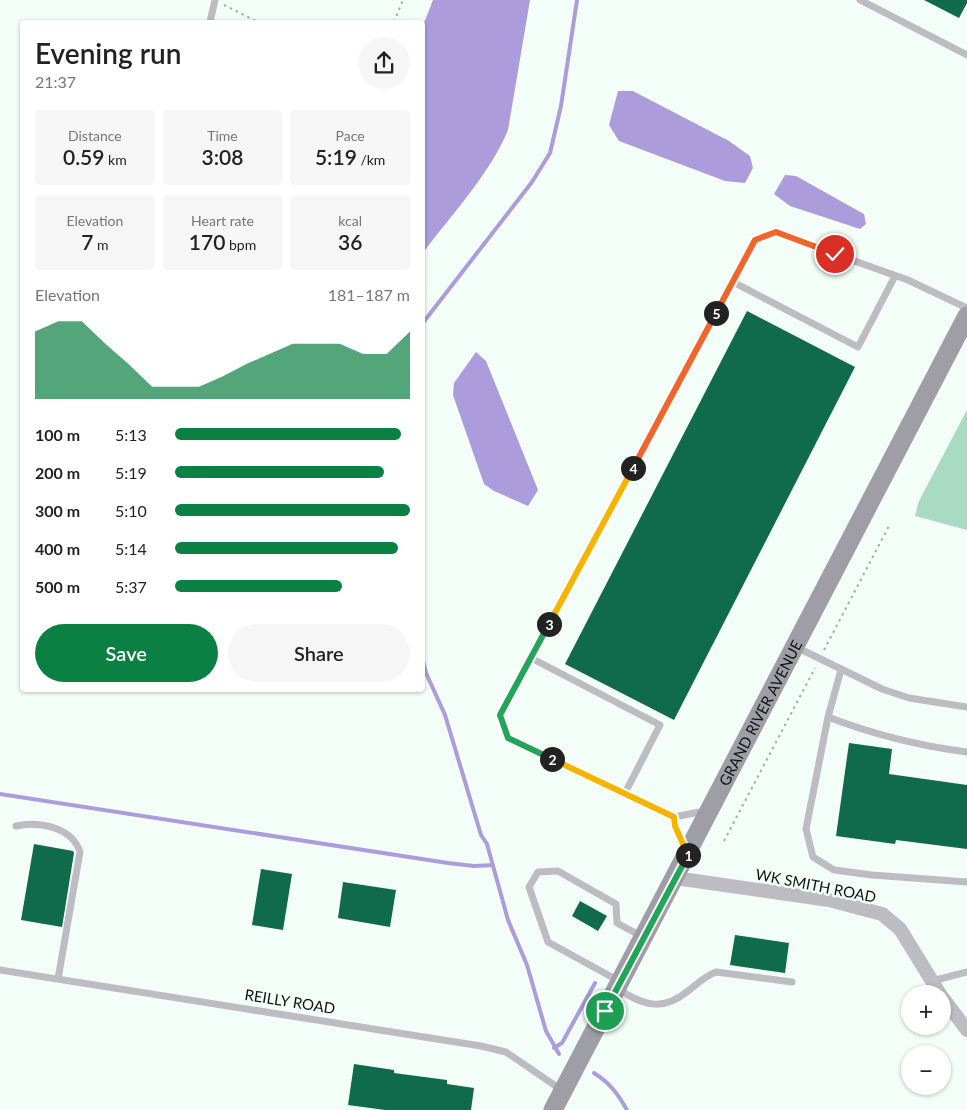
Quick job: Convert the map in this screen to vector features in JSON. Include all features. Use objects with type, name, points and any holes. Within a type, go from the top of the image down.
[{"type":"main road","name":"GRAND RIVER AVENUE","points":[[553,1110],[688,855],[967,316]]},
{"type":"street","name":"WK SMITH ROAD","points":[[675,878],[829,900],[882,914],[900,929],[934,985]]},
{"type":"street","points":[[951,1009],[967,1030]]},
{"type":"lane","points":[[210,20],[215,0]]},
{"type":"lane","points":[[860,0],[967,55]]},
{"type":"lane","points":[[711,808],[698,813],[674,817],[508,738],[500,715],[755,240],[776,232],[895,276],[967,308]]},
{"type":"lane","points":[[733,282],[858,346],[895,276]]},
{"type":"lane","points":[[795,647],[882,689],[909,698],[967,707]]},
{"type":"lane","points":[[531,658],[660,725],[625,793]]},
{"type":"lane","points":[[841,670],[828,717],[806,829],[813,857],[834,870],[872,875],[967,882]]},
{"type":"lane","points":[[828,717],[855,728],[967,752]]},
{"type":"lane","points":[[674,817],[675,826],[688,855]]},
{"type":"lane","points":[[16,826],[28,823],[60,831],[77,843],[80,852],[58,979]]},
{"type":"lane","points":[[644,937],[616,923],[616,904],[558,871],[538,872],[530,887],[548,942],[619,985],[642,1004],[661,1005],[684,995],[707,975],[716,972],[792,982]]},
{"type":"lane","name":"REILLY ROAD","points":[[0,970],[481,1046],[506,1052],[563,1091]]},
{"type":"lane","points":[[932,981],[967,972]]},
{"type":"path","points":[[215,0],[254,20]]},
{"type":"path","points":[[395,20],[403,0]]},
{"type":"path","points":[[724,842],[889,526]]},
{"type":"green space","points":[[967,410],[967,530],[915,516],[919,501]]},
{"type":"shaded area","points":[[433,0],[530,0],[508,130],[481,178],[425,250],[425,20]]},
{"type":"shaded area","points":[[618,91],[633,91],[729,141],[750,156],[753,168],[745,183],[725,181],[619,141],[609,125]]},
{"type":"shaded area","points":[[785,175],[796,176],[864,214],[866,224],[860,229],[790,206],[774,194]]},
{"type":"shaded area","points":[[476,352],[486,361],[538,490],[528,506],[494,491],[484,484],[453,395],[454,383]]},
{"type":"building","points":[[924,0],[967,0],[967,3],[959,18]]},
{"type":"building","points":[[747,311],[855,367],[674,720],[565,664]]},
{"type":"building","points":[[849,743],[892,749],[889,774],[967,785],[967,849],[896,840],[895,844],[836,836]]},
{"type":"building","points":[[34,844],[73,851],[74,853],[62,927],[21,920]]},
{"type":"building","points":[[261,869],[292,874],[283,930],[252,925]]},
{"type":"building","points":[[343,882],[396,890],[390,927],[338,918]]},
{"type":"building","points":[[580,901],[607,916],[598,931],[572,916]]},
{"type":"building","points":[[735,935],[789,943],[785,973],[730,965]]},
{"type":"building","points":[[354,1064],[394,1070],[394,1073],[447,1080],[447,1084],[474,1088],[471,1110],[385,1110],[348,1105]]},
{"type":"waterway","points":[[425,320],[532,182],[550,153],[561,106],[577,0]]},
{"type":"waterway","points":[[425,669],[445,715],[481,835],[487,844],[508,920],[527,965],[546,1031],[559,1054]]},
{"type":"waterway","points":[[0,794],[448,863],[474,866],[493,865]]},
{"type":"waterway","points":[[554,1048],[562,1043],[595,983]]},
{"type":"waterway","points":[[594,1073],[613,1089],[627,1110]]},
{"type":"route","points":[[605,1011],[688,855],[675,826],[674,817],[508,738],[500,715],[755,240],[776,232],[835,254]]}]
